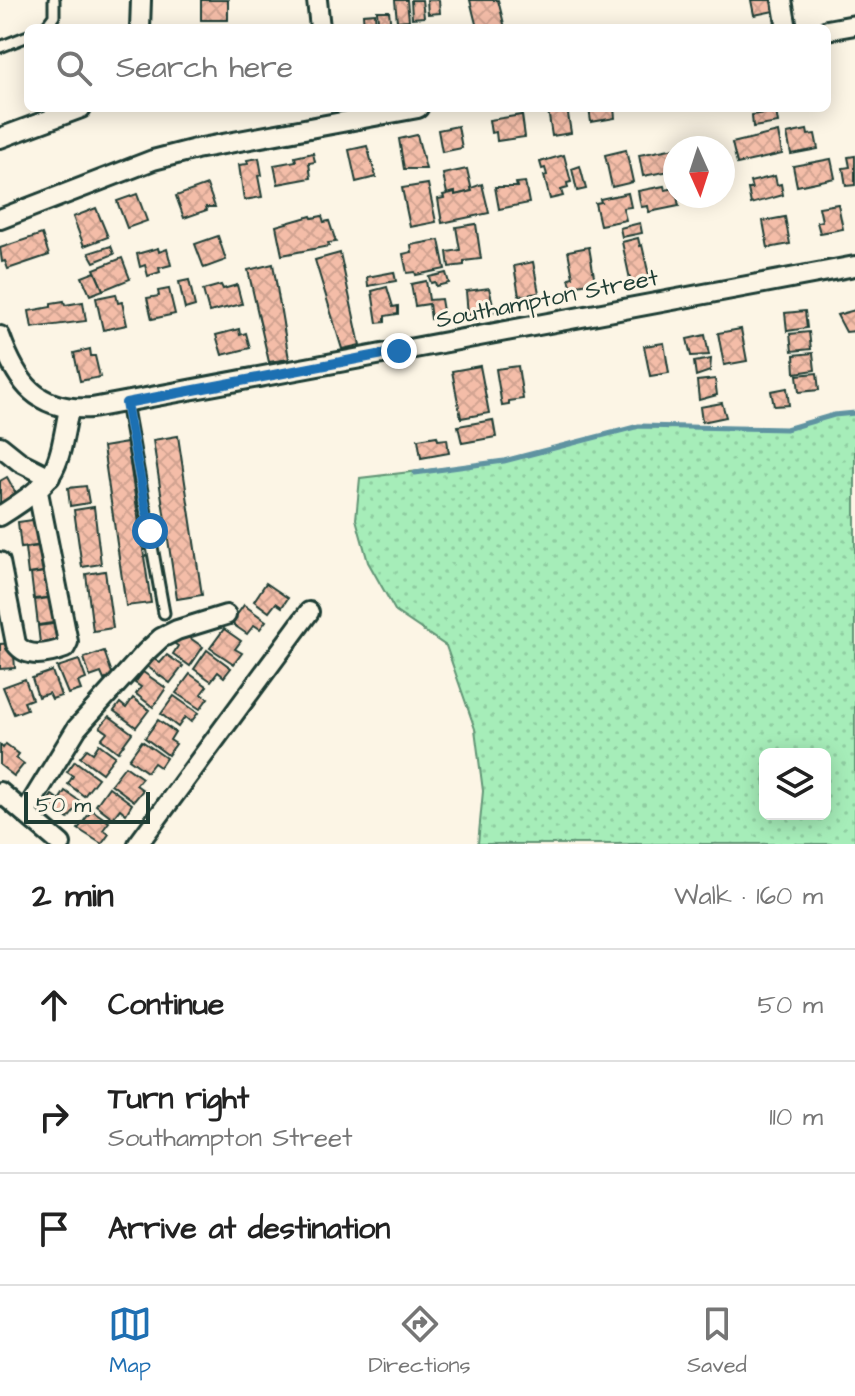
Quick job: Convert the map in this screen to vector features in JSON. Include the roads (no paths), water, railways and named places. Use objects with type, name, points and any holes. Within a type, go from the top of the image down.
[{"type":"street","points":[[140,24],[141,0]]},
{"type":"street","points":[[317,0],[320,24]]},
{"type":"street","points":[[782,0],[786,23]]},
{"type":"street","points":[[831,29],[855,25]]},
{"type":"street","points":[[0,138],[70,112]]},
{"type":"street","points":[[0,219],[153,160],[340,115],[373,112]]},
{"type":"street","name":"Southampton Street","points":[[69,408],[126,403],[855,266]]},
{"type":"street","points":[[0,336],[18,379],[48,401],[69,408],[59,462],[44,484],[0,516]]},
{"type":"street","points":[[0,446],[44,484],[68,642],[65,648],[46,653],[21,651],[16,644],[0,562]]},
{"type":"street","points":[[138,844],[309,612]]},
{"type":"street","points":[[25,813],[77,728],[146,652],[161,638],[177,630],[226,615]]},
{"type":"street","points":[[0,792],[61,844]]},
{"type":"lane","points":[[48,24],[54,16],[54,0]]},
{"type":"lane","points":[[0,47],[24,38]]},
{"type":"lane","points":[[126,403],[164,613]]},
{"type":"waterway","points":[[415,473],[504,461],[639,426],[786,429],[834,415],[855,413]]}]
